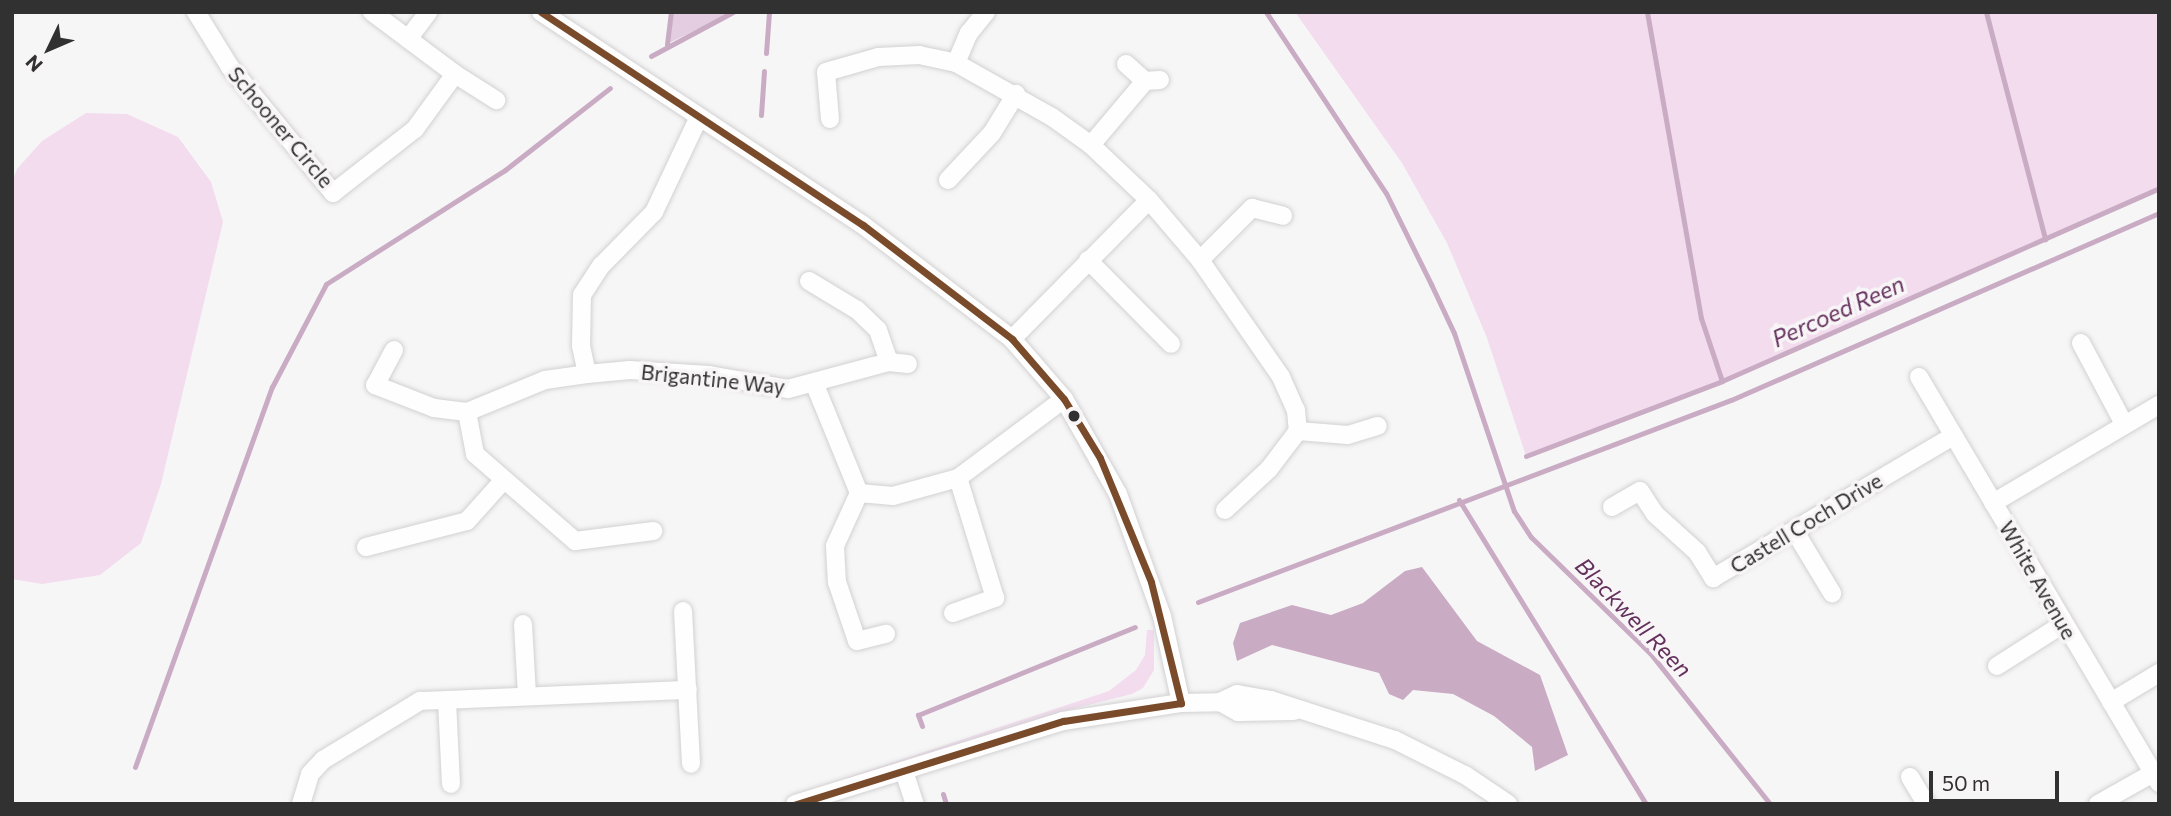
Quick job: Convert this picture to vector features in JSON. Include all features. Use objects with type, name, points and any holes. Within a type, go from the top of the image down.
[{"type":"street","name":"Schooner Circle","points":[[196,12],[230,67],[333,193],[415,129],[454,74]]},
{"type":"street","points":[[372,12],[454,74],[496,100]]},
{"type":"street","points":[[408,39],[428,12]]},
{"type":"street","points":[[541,12],[912,259],[1012,339],[1064,399],[1100,458],[1137,542],[1162,616],[1181,703]]},
{"type":"street","points":[[956,63],[969,33],[986,12]]},
{"type":"street","points":[[830,119],[826,72],[878,57],[919,55],[956,63],[1016,94],[1091,145],[1149,200],[1200,260],[1281,377],[1296,410],[1298,431],[1269,469],[1225,510]]},
{"type":"street","points":[[1091,145],[1153,80],[1126,64]]},
{"type":"street","points":[[948,180],[992,133],[1016,94]]},
{"type":"street","points":[[587,374],[581,346],[582,295],[601,266],[654,212],[699,117]]},
{"type":"street","points":[[1012,339],[1149,200]]},
{"type":"street","points":[[1200,260],[1252,208],[1283,216]]},
{"type":"street","points":[[1088,260],[1171,344]]},
{"type":"street","points":[[809,281],[857,310],[878,330],[889,362]]},
{"type":"street","points":[[2081,343],[2124,424]]},
{"type":"street","name":"Brigantine Way","points":[[394,349],[375,385],[434,408],[467,412],[545,380],[587,374],[630,370],[709,375],[788,389],[814,385],[889,362],[908,365]]},
{"type":"street","name":"White Avenue","points":[[1919,377],[2156,778]]},
{"type":"street","points":[[814,385],[859,493],[835,546],[837,582],[857,640],[886,634]]},
{"type":"street","points":[[859,493],[893,496],[958,478],[1064,399]]},
{"type":"street","points":[[1993,503],[2159,405]]},
{"type":"street","points":[[467,412],[475,454],[502,482],[575,541],[653,531]]},
{"type":"street","points":[[1298,431],[1348,435],[1378,426]]},
{"type":"street","name":"Castell Coch Drive","points":[[1612,507],[1640,491],[1655,514],[1697,552],[1713,578],[1953,436]]},
{"type":"street","points":[[953,613],[995,598],[958,478]]},
{"type":"street","points":[[366,547],[467,521],[502,482]]},
{"type":"street","points":[[1794,530],[1832,593]]},
{"type":"street","points":[[684,611],[691,764]]},
{"type":"street","points":[[523,624],[527,696]]},
{"type":"street","points":[[1997,666],[2063,624]]},
{"type":"street","points":[[2111,702],[2159,673]]},
{"type":"street","points":[[302,804],[310,774],[323,760],[420,701],[688,690]]},
{"type":"street","points":[[447,700],[451,783]]},
{"type":"street","points":[[795,804],[1063,721],[1181,703],[1220,702],[1238,712],[1294,711],[1395,740],[1465,775],[1508,804]]},
{"type":"street","points":[[904,771],[915,804]]},
{"type":"street","points":[[1910,777],[1926,804]]},
{"type":"street","points":[[2098,804],[2156,778]]},
{"type":"shaded area","points":[[671,12],[733,12],[667,44]]},
{"type":"shaded area","points":[[1295,12],[2159,12],[2159,188],[1722,381],[1526,456],[1487,338],[1447,243],[1402,163]]},
{"type":"shaded area","points":[[86,113],[127,114],[178,137],[211,182],[223,222],[161,484],[141,543],[100,575],[42,584],[12,579],[12,182],[17,169],[42,141]]},
{"type":"shaded area","points":[[1422,567],[1477,641],[1540,675],[1568,755],[1535,771],[1532,747],[1494,716],[1453,694],[1413,690],[1403,700],[1389,694],[1379,673],[1272,645],[1237,661],[1233,643],[1240,623],[1292,605],[1331,615],[1363,603],[1405,571]]},
{"type":"shaded area","points":[[1147,630],[1154,630],[1154,670],[1143,688],[1132,694],[1064,711],[848,783],[846,778],[1109,691],[1136,670],[1145,655]]},
{"type":"waterway","points":[[667,44],[671,12]]},
{"type":"waterway","points":[[651,56],[733,12]]},
{"type":"waterway","points":[[766,53],[769,12]]},
{"type":"waterway","name":"Blackwell Reen","points":[[1266,12],[1386,193],[1454,333],[1514,511],[1531,537],[1650,653],[1770,804]]},
{"type":"waterway","points":[[1647,12],[1701,318],[1722,381]]},
{"type":"waterway","points":[[1986,12],[2045,239]]},
{"type":"waterway","points":[[761,115],[764,71]]},
{"type":"waterway","points":[[135,767],[272,387],[326,284],[505,170],[610,88]]},
{"type":"waterway","name":"Percoed Reen","points":[[1526,456],[1722,381],[2159,188]]},
{"type":"waterway","points":[[1198,602],[1731,400],[2159,213]]},
{"type":"waterway","points":[[1459,500],[1646,804]]},
{"type":"waterway","points":[[922,726],[918,715],[1135,627]]},
{"type":"waterway","points":[[943,794],[946,804]]},
{"type":"transit line","points":[[541,12],[863,225],[1012,339],[1064,399],[1100,458],[1151,582],[1181,703],[1063,721],[796,804]]}]
